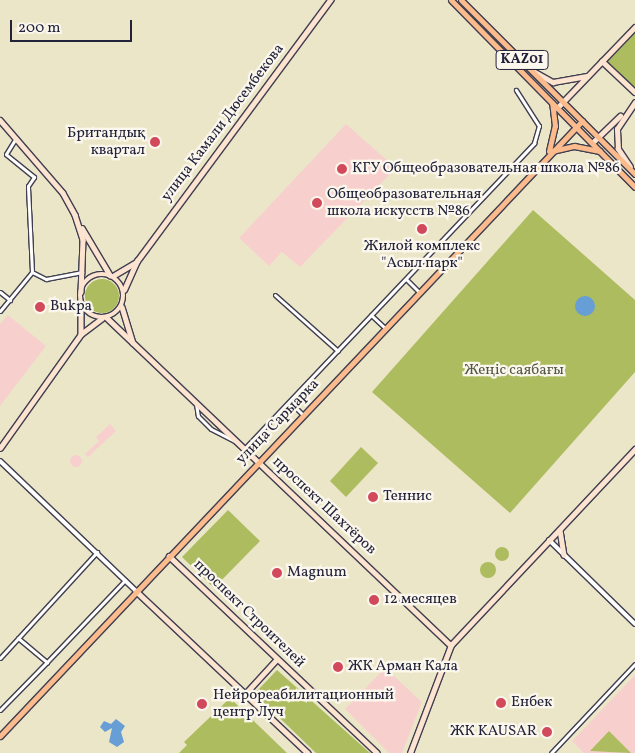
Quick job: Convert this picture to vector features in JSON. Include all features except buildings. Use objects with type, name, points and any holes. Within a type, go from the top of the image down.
[{"type":"main road","name":"улица Камали Дюсембекова","points":[[137,262],[330,0]]},
{"type":"main road","name":"KАZ01","points":[[451,0],[635,186]]},
{"type":"main road","name":"KАZ01","points":[[462,0],[634,173]]},
{"type":"main road","points":[[557,108],[635,27]]},
{"type":"main road","points":[[602,61],[635,92]]},
{"type":"main road","points":[[531,69],[553,82],[568,82],[590,74]]},
{"type":"main road","points":[[592,143],[635,102]]},
{"type":"main road","points":[[634,173],[617,140],[619,121],[635,102]]},
{"type":"main road","points":[[552,103],[555,126],[549,152],[574,146],[600,152]]},
{"type":"main road","points":[[0,120],[63,193],[80,225],[112,276],[124,290]]},
{"type":"main road","name":"улица Сарыарка","points":[[0,736],[549,152],[582,121]]},
{"type":"main road","points":[[80,225],[82,272],[81,334]]},
{"type":"main road","points":[[81,292],[90,277],[112,276],[137,262]]},
{"type":"main road","points":[[135,345],[122,318],[124,290],[137,262]]},
{"type":"main road","points":[[81,300],[88,312],[104,317]]},
{"type":"main road","points":[[0,448],[81,334],[104,317],[117,312],[124,301]]},
{"type":"main road","name":"проспект Шахтёров","points":[[104,317],[450,645]]},
{"type":"main road","points":[[410,753],[450,645],[635,449]]},
{"type":"main road","points":[[561,527],[558,542],[564,555]]},
{"type":"main road","name":"проспект Строителей","points":[[169,556],[377,753]]},
{"type":"main road","points":[[136,591],[308,753]]},
{"type":"main road","points":[[245,694],[277,659]]},
{"type":"street","points":[[244,449],[534,144],[539,126],[516,90]]},
{"type":"street","points":[[6,152],[16,138]]},
{"type":"street","points":[[0,152],[6,152],[34,177],[28,186],[32,272],[0,312]]},
{"type":"street","points":[[32,272],[46,279],[82,272]]},
{"type":"street","points":[[406,279],[418,291]]},
{"type":"street","points":[[0,292],[10,300]]},
{"type":"street","points":[[275,295],[338,351]]},
{"type":"street","points":[[371,315],[384,327]]},
{"type":"street","points":[[290,402],[302,414]]},
{"type":"street","points":[[196,404],[198,416],[211,429],[237,442]]},
{"type":"street","points":[[0,461],[136,591]]},
{"type":"street","points":[[549,540],[635,624]]},
{"type":"street","points":[[0,658],[97,552]]},
{"type":"street","points":[[0,710],[125,580]]},
{"type":"street","points":[[18,638],[47,662]]},
{"type":"street","points":[[551,753],[635,664]]},
{"type":"shaded area","name":"Общеобразовательная школа искусств №86","points":[[346,124],[396,168],[300,267],[282,252],[269,266],[239,238]]},
{"type":"shaded area","points":[[8,315],[46,346],[0,406],[0,324]]},
{"type":"shaded area","points":[[110,424],[116,431],[88,457],[85,454],[99,441],[96,437]]},
{"type":"shaded area","points":[[74,455],[78,455],[82,461],[78,467],[74,467],[70,463],[70,459]]},
{"type":"shaded area","points":[[385,668],[422,702],[402,753],[389,753],[345,709]]},
{"type":"shaded area","points":[[635,675],[635,753],[584,753],[572,741]]},
{"type":"green space","points":[[635,33],[635,91],[607,62]]},
{"type":"green space","name":"Жеңіс саябағы","points":[[533,210],[635,300],[635,372],[510,513],[372,392]]},
{"type":"green space","points":[[102,279],[109,280],[114,284],[118,289],[118,303],[114,308],[109,312],[102,313],[95,312],[90,308],[86,303],[85,296],[86,289],[90,284],[95,280]]},
{"type":"green space","points":[[361,447],[378,463],[346,497],[330,481]]},
{"type":"green space","points":[[228,510],[260,541],[214,588],[182,557]]},
{"type":"green space","points":[[499,547],[505,547],[509,554],[505,561],[499,561],[495,557],[495,551]]},
{"type":"green space","points":[[488,562],[494,564],[496,570],[494,576],[488,578],[482,576],[480,570],[482,564]]},
{"type":"green space","points":[[277,670],[370,753],[316,753],[258,697],[256,692]]},
{"type":"green space","points":[[230,698],[287,753],[179,753],[187,745],[184,742]]},
{"type":"green space","points":[[609,731],[631,753],[590,751]]},
{"type":"water","points":[[581,296],[589,296],[595,302],[595,310],[589,316],[581,316],[575,310],[575,302]]},
{"type":"water","points":[[116,719],[125,726],[121,732],[124,742],[117,747],[109,742],[112,728],[105,732],[100,727],[104,721],[111,724]]},
{"type":"place","name":"Британдық квартал","points":[[155,142]]},
{"type":"place","name":"КГУ Общеобразовательная школа №86","points":[[342,169]]},
{"type":"place","name":"Общеобразовательная школа искусств №86","points":[[317,203]]},
{"type":"place","name":"Жилой комплекс \"Асыл парк\"","points":[[422,229]]},
{"type":"place","name":"Bukpa","points":[[40,307]]},
{"type":"place","name":"Теннис","points":[[373,497]]},
{"type":"place","name":"Magnum","points":[[277,573]]},
{"type":"place","name":"12 месяцев","points":[[374,600]]},
{"type":"place","name":"ЖК Арман Кала","points":[[338,667]]},
{"type":"place","name":"Енбек","points":[[501,703]]},
{"type":"place","name":"Нейрореабилитационный центр Луч","points":[[202,704]]},
{"type":"place","name":"ЖК KAUSAR","points":[[547,732]]}]
